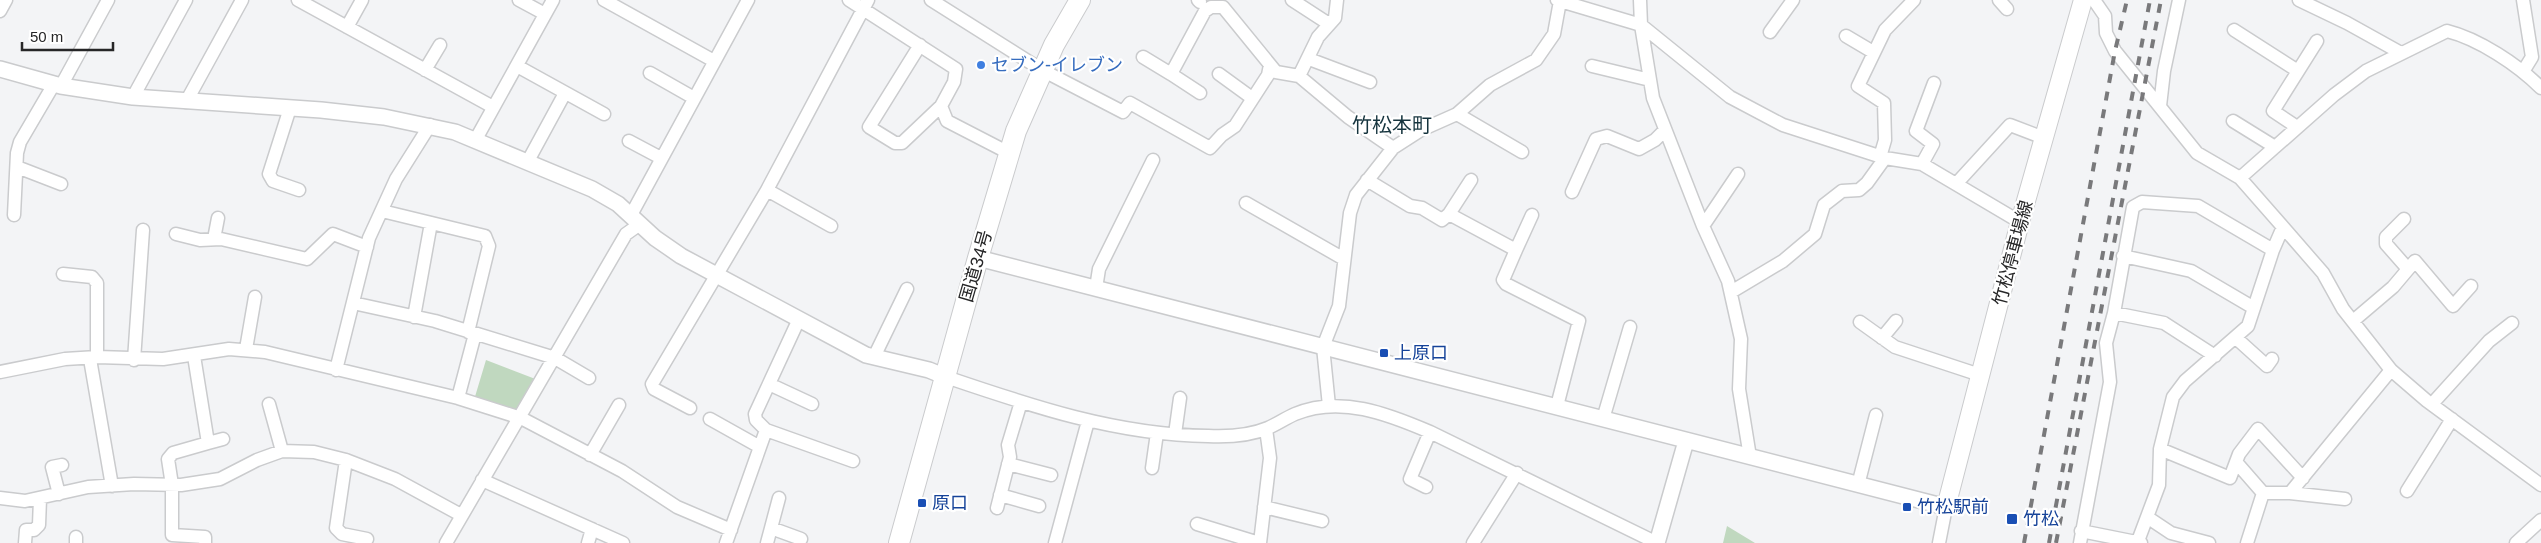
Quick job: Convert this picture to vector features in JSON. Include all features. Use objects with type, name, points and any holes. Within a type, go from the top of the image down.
[{"type":"highway","name":"国道34号","points":[[899,543],[978,258],[1016,131],[1042,70],[1080,0]]},
{"type":"main road","name":"竹松停車場線","points":[[1946,507],[2020,222],[2083,0]]},
{"type":"street","points":[[0,11],[6,0]]},
{"type":"street","points":[[14,215],[20,142],[58,85],[108,0]]},
{"type":"street","points":[[133,97],[186,0]]},
{"type":"street","points":[[186,102],[242,0]]},
{"type":"street","points":[[298,0],[320,5],[347,27],[493,107]]},
{"type":"street","points":[[347,27],[362,0]]},
{"type":"street","points":[[519,0],[545,14]]},
{"type":"street","points":[[476,139],[553,0]]},
{"type":"street","points":[[604,0],[714,60]]},
{"type":"street","points":[[446,543],[482,480],[521,418],[635,219],[662,158],[748,0]]},
{"type":"street","points":[[849,0],[866,4],[920,45],[956,69],[954,82],[941,106],[902,143],[894,143],[869,127],[920,45]]},
{"type":"street","points":[[931,0],[1042,70],[1123,112],[1130,103],[1210,148],[1222,135],[1235,126],[1268,75],[1270,65]]},
{"type":"street","points":[[1292,0],[1329,24]]},
{"type":"street","points":[[1299,76],[1318,37],[1335,18],[1337,0]]},
{"type":"street","points":[[1329,406],[1323,347],[1339,306],[1350,213],[1356,195],[1393,148],[1421,130],[1457,114],[1490,85],[1536,60],[1554,34],[1558,0],[1641,25],[1730,97],[1783,125],[1882,157],[1922,164],[2020,222]]},
{"type":"street","points":[[1640,0],[1641,25],[1653,98],[1731,292],[1741,339],[1739,390],[1750,457]]},
{"type":"street","points":[[1770,32],[1793,0]]},
{"type":"street","points":[[1731,292],[1783,261],[1815,234],[1824,205],[1842,190],[1858,190],[1867,183],[1882,157],[1885,140],[1884,104],[1858,86],[1885,30],[1914,0]]},
{"type":"street","points":[[2094,0],[2105,16],[2106,33],[2115,51],[2197,152],[2240,178],[2284,227],[2323,273],[2343,309],[2391,370],[2432,404],[2541,486]]},
{"type":"street","points":[[2299,0],[2347,23],[2401,53]]},
{"type":"street","points":[[2523,0],[2532,58],[2524,70]]},
{"type":"street","points":[[2160,106],[2164,71],[2180,2]]},
{"type":"street","points":[[690,408],[654,389],[652,384],[767,190],[866,4]]},
{"type":"street","points":[[1171,74],[1205,11],[1211,6],[1223,7],[1276,72],[1284,75],[1299,76],[1348,117],[1393,148]]},
{"type":"street","points":[[2234,30],[2298,71]]},
{"type":"street","points":[[2240,178],[2334,94],[2366,71],[2446,31],[2461,34],[2524,70],[2541,88]]},
{"type":"street","points":[[1846,36],[1873,52]]},
{"type":"street","points":[[2297,127],[2273,111],[2317,42]]},
{"type":"street","points":[[425,70],[440,45]]},
{"type":"street","points":[[1143,58],[1200,93]]},
{"type":"street","points":[[1308,59],[1370,82]]},
{"type":"street","points":[[517,66],[604,114]]},
{"type":"street","points":[[1592,66],[1650,80]]},
{"type":"street","points":[[0,69],[58,85],[133,97],[290,108],[384,117],[430,125],[476,139],[592,189],[618,204],[655,238],[681,256],[799,320],[874,357],[930,370],[1063,416],[1157,433],[1240,436],[1266,429],[1296,414],[1329,406],[1362,408],[1400,418],[1517,473],[1657,543],[1686,441]]},
{"type":"street","points":[[650,73],[694,98]]},
{"type":"street","points":[[1219,74],[1252,98]]},
{"type":"street","points":[[1922,164],[1933,144],[1916,131],[1934,83]]},
{"type":"street","points":[[528,160],[565,92]]},
{"type":"street","points":[[941,106],[947,121],[1009,153]]},
{"type":"street","points":[[290,108],[269,174],[273,182],[299,190]]},
{"type":"street","points":[[1457,114],[1522,152]]},
{"type":"street","points":[[2233,121],[2276,147]]},
{"type":"street","points":[[336,370],[368,247],[396,179],[430,125]]},
{"type":"street","points":[[1956,184],[2010,125],[2044,138]]},
{"type":"street","points":[[1572,192],[1596,139],[1607,136],[1639,149],[1655,140],[1665,130]]},
{"type":"street","points":[[630,141],[662,158]]},
{"type":"street","points":[[1096,288],[1099,269],[1154,160]]},
{"type":"street","points":[[17,167],[61,184]]},
{"type":"street","points":[[1703,226],[1738,174]]},
{"type":"street","points":[[1367,180],[1410,206],[1422,208],[1442,220],[1449,214],[1471,180]]},
{"type":"street","points":[[767,190],[831,226]]},
{"type":"street","points":[[2273,250],[2198,206],[2142,202],[2133,207],[2114,313],[2106,343],[2110,382],[2081,537],[2139,542],[2159,485],[2160,449],[2173,397],[2185,381],[2248,326],[2273,250],[2284,227]]},
{"type":"street","points":[[1246,203],[1344,260]]},
{"type":"street","points":[[382,211],[484,236],[490,246],[458,398]]},
{"type":"street","points":[[1449,214],[1516,250]]},
{"type":"street","points":[[1532,216],[1503,280],[1506,284],[1579,321],[1557,406]]},
{"type":"street","points":[[214,239],[218,218]]},
{"type":"street","points":[[2404,219],[2386,237],[2386,244],[2408,268]]},
{"type":"street","points":[[414,317],[431,223]]},
{"type":"street","points":[[134,360],[143,230]]},
{"type":"street","points":[[176,234],[200,240],[214,239],[307,260],[333,234],[368,247]]},
{"type":"street","points":[[2123,256],[2191,271],[2254,308]]},
{"type":"street","points":[[978,258],[1946,507],[1939,543]]},
{"type":"street","points":[[2353,321],[2393,287],[2415,261],[2453,306],[2471,286]]},
{"type":"street","points":[[63,274],[92,277],[97,283],[94,358],[112,486]]},
{"type":"street","points":[[874,357],[906,289]]},
{"type":"street","points":[[246,349],[255,297]]},
{"type":"street","points":[[353,304],[414,317],[555,358],[589,378]]},
{"type":"street","points":[[2114,313],[2164,324],[2215,356]]},
{"type":"street","points":[[799,320],[755,414],[756,420],[766,430],[853,461]]},
{"type":"street","points":[[1882,338],[1896,321]]},
{"type":"street","points":[[1860,322],[1895,348],[1980,375]]},
{"type":"street","points":[[2432,404],[2489,341],[2512,323]]},
{"type":"street","points":[[1603,419],[1630,327]]},
{"type":"street","points":[[2236,338],[2266,367]]},
{"type":"street","points":[[0,372],[65,360],[94,358],[134,360],[194,356],[229,349],[246,349],[458,398],[521,418],[536,424],[622,471],[677,507],[731,530]]},
{"type":"street","points":[[194,356],[208,443]]},
{"type":"street","points":[[2290,493],[2391,370]]},
{"type":"street","points":[[769,384],[812,404]]},
{"type":"street","points":[[1175,434],[1180,398]]},
{"type":"street","points":[[997,508],[1010,457],[1008,445],[1022,402]]},
{"type":"street","points":[[269,404],[282,451]]},
{"type":"street","points":[[590,455],[619,405]]},
{"type":"street","points":[[1858,485],[1876,415]]},
{"type":"street","points":[[710,419],[760,447]]},
{"type":"street","points":[[2407,491],[2452,419]]},
{"type":"street","points":[[1055,543],[1088,421]]},
{"type":"street","points":[[1197,524],[1260,543],[1270,458],[1266,429]]},
{"type":"street","points":[[2160,449],[2230,478],[2238,454],[2258,429],[2303,478]]},
{"type":"street","points":[[726,543],[766,430]]},
{"type":"street","points":[[1426,487],[1410,479],[1430,432]]},
{"type":"street","points":[[1152,468],[1157,433]]},
{"type":"street","points":[[205,543],[204,537],[170,539],[172,484],[168,458],[172,453],[223,439]]},
{"type":"street","points":[[0,498],[25,501],[88,487],[172,484],[220,479],[257,460],[282,451],[314,452],[346,460],[395,479],[461,515]]},
{"type":"street","points":[[346,460],[336,528],[342,534],[367,540]]},
{"type":"street","points":[[2236,462],[2263,493],[2290,493],[2345,499]]},
{"type":"street","points":[[1008,464],[1051,475]]},
{"type":"street","points":[[51,467],[59,494]]},
{"type":"street","points":[[1473,543],[1517,473]]},
{"type":"street","points":[[482,480],[623,543]]},
{"type":"street","points":[[2247,543],[2263,493]]},
{"type":"street","points":[[1000,495],[1039,506]]},
{"type":"street","points":[[767,543],[779,498]]},
{"type":"street","points":[[25,543],[26,530],[34,530],[39,526],[40,499]]},
{"type":"street","points":[[1264,507],[1322,521]]},
{"type":"street","points":[[2147,516],[2171,533],[2209,543]]},
{"type":"street","points":[[2516,543],[2541,520]]},
{"type":"street","points":[[771,528],[801,539]]},
{"type":"street","points":[[588,543],[592,529]]},
{"type":"green space","points":[[486,360],[538,380],[516,414],[474,400]]},
{"type":"green space","points":[[1727,526],[1755,543],[1723,543]]},
{"type":"railway","points":[[2024,543],[2115,51],[2127,0]]},
{"type":"railway","points":[[2049,543],[2150,0]]},
{"type":"railway","points":[[2056,543],[2161,0]]},
{"type":"place","name":"セブン-イレブン","points":[[981,65]]},
{"type":"place","name":"上原口","points":[[1384,353]]},
{"type":"place","name":"原口","points":[[922,503]]},
{"type":"place","name":"竹松駅前","points":[[1907,507]]},
{"type":"place","name":"竹松","points":[[2012,519]]},
{"type":"district","name":"竹松本町","points":[[1392,125]]}]
